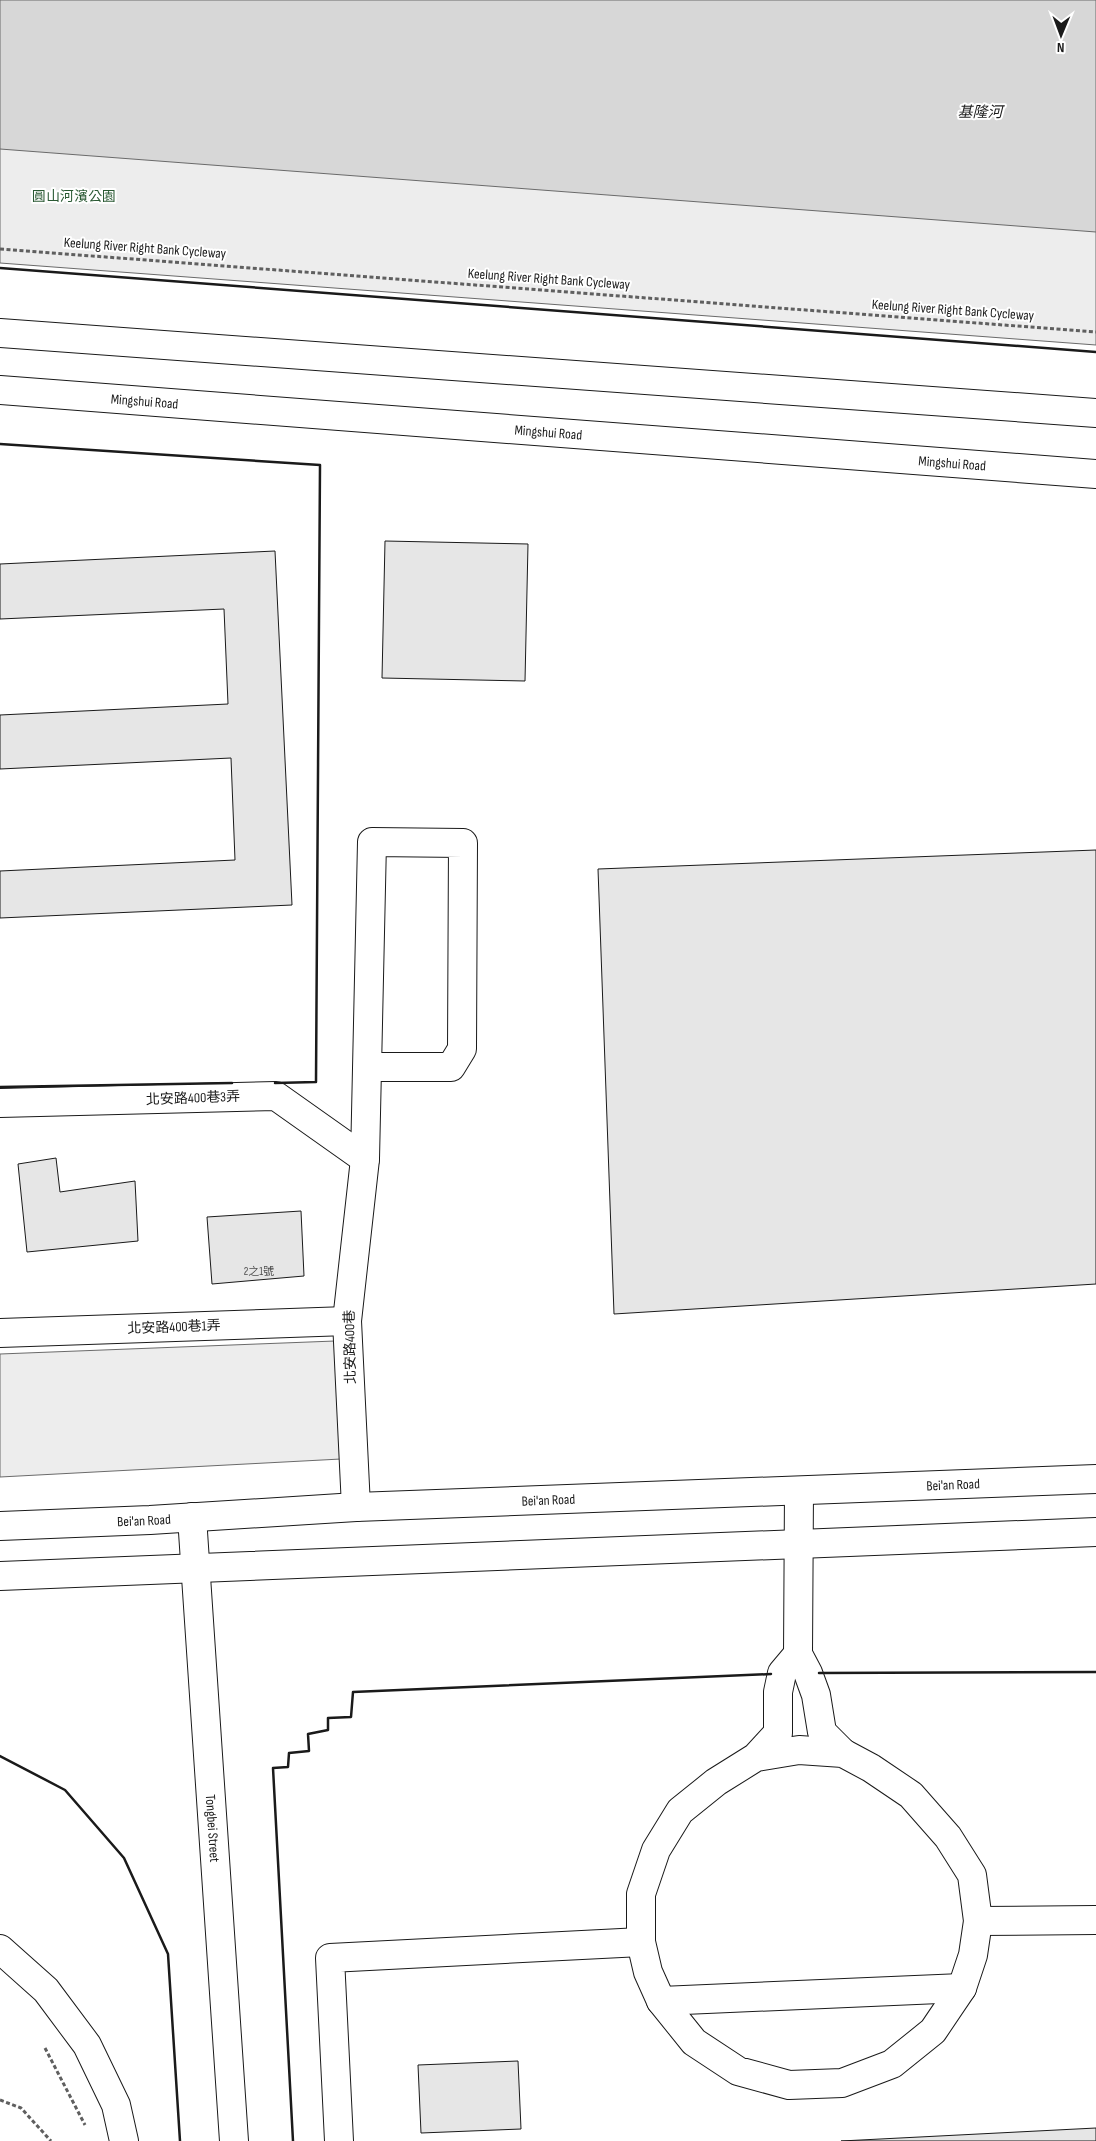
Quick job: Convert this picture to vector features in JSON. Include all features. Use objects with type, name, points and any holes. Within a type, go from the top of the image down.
[{"type":"main road","points":[[0,333],[1096,413]]},
{"type":"main road","name":"Mingshui Road","points":[[0,390],[1096,474]]},
{"type":"main road","name":"北安路400巷","points":[[356,1507],[347,1321],[365,1159],[367,1067],[372,842],[463,843],[462,1049],[451,1067],[367,1067]]},
{"type":"main road","name":"北安路400巷3弄","points":[[0,1103],[276,1096],[365,1159]]},
{"type":"main road","name":"北安路400巷1弄","points":[[0,1333],[347,1321]]},
{"type":"main road","name":"Bei'an Road","points":[[0,1526],[356,1507],[1096,1479]]},
{"type":"main road","points":[[798,1654],[782,1673],[778,1692],[778,1733],[756,1757],[716,1782],[680,1811],[656,1850],[641,1894],[641,1942],[648,1972],[661,2000],[694,2042],[738,2070],[789,2085],[842,2083],[892,2064],[933,2031],[962,1988],[973,1955],[978,1921],[972,1875],[948,1837],[911,1795],[871,1768],[843,1753],[822,1732],[816,1695],[808,1673],[798,1654],[799,1491]]},
{"type":"main road","name":"Tongbei Street","points":[[192,1517],[234,2141]]},
{"type":"main road","points":[[0,1576],[1096,1532]]},
{"type":"main road","points":[[756,1757],[799,1750],[843,1753]]},
{"type":"main road","points":[[978,1921],[1096,1920]]},
{"type":"main road","points":[[339,2141],[330,1958],[641,1942]]},
{"type":"main road","points":[[0,1949],[46,1990],[87,2045],[116,2105],[124,2141]]},
{"type":"main road","points":[[661,2000],[962,1988]]},
{"type":"path","name":"Keelung River Right Bank Cycleway","points":[[0,249],[1096,332]]},
{"type":"path","points":[[44,2046],[89,2132]]},
{"type":"path","points":[[0,2100],[21,2108],[51,2141]]},
{"type":"shaded area","name":"圓山河濱公園","points":[[0,118],[1096,201],[1096,345],[0,263]]},
{"type":"shaded area","points":[[335,1341],[341,1459],[0,1477],[0,1354]]},
{"type":"water","name":"基隆河","points":[[0,0],[1096,0],[1096,232],[0,149]]},
{"type":"building","points":[[385,541],[528,544],[525,681],[382,678]]},
{"type":"building","points":[[275,551],[292,905],[0,918],[0,871],[235,860],[231,758],[0,769],[0,715],[228,704],[224,609],[0,619],[0,564]]},
{"type":"building","points":[[1096,850],[1096,1284],[614,1314],[598,869]]},
{"type":"building","points":[[56,1158],[60,1192],[135,1181],[138,1241],[27,1252],[18,1164]]},
{"type":"building","points":[[301,1211],[304,1276],[212,1284],[207,1217]]},
{"type":"building","points":[[518,2061],[521,2129],[421,2133],[418,2065]]},
{"type":"building","points":[[1096,2128],[1096,2141],[841,2141]]},
{"type":"wall","points":[[0,268],[1096,352]]},
{"type":"wall","points":[[0,444],[320,465],[316,1082],[275,1083]]},
{"type":"wall","points":[[0,1087],[232,1083]]},
{"type":"wall","points":[[819,1673],[1096,1672]]},
{"type":"wall","points":[[293,2141],[273,1768],[288,1767],[289,1753],[309,1751],[308,1734],[328,1730],[328,1718],[351,1717],[353,1692],[771,1674]]},
{"type":"wall","points":[[0,1756],[65,1790],[124,1858],[168,1954],[180,2141]]}]
